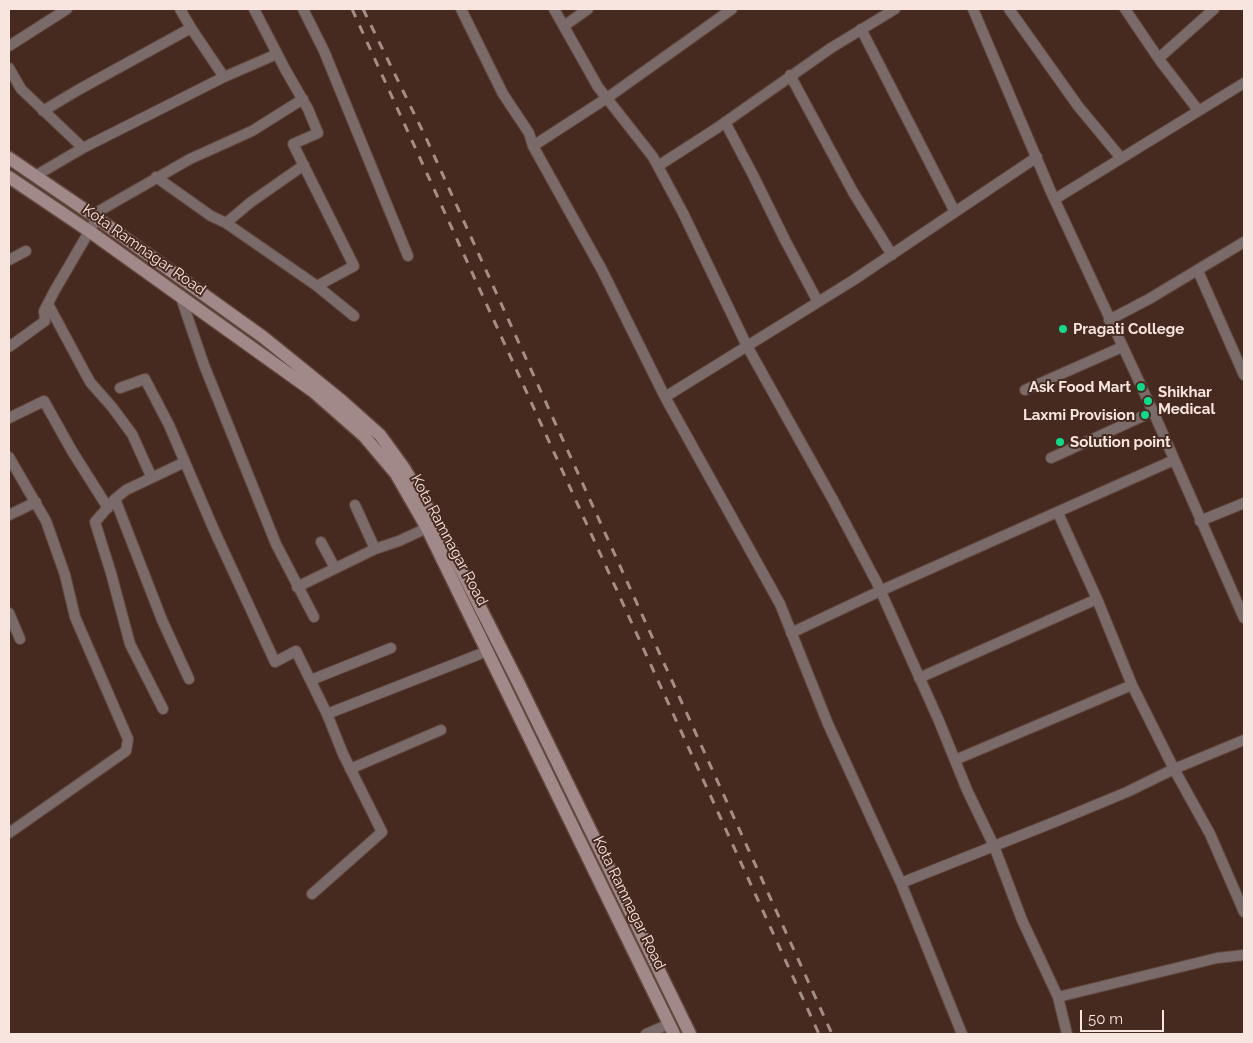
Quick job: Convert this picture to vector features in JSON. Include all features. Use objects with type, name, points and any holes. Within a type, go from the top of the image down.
[{"type":"street","points":[[9,46],[67,9]]},
{"type":"street","points":[[180,9],[224,77]]},
{"type":"street","points":[[254,9],[318,133],[293,144],[354,266],[317,286]]},
{"type":"street","points":[[303,9],[328,60],[408,256]]},
{"type":"street","points":[[461,9],[503,94],[529,133],[533,146],[602,270],[665,397],[780,604],[828,724],[901,883],[962,1034]]},
{"type":"street","points":[[554,9],[598,87],[653,157],[683,213],[747,346],[833,500],[880,591],[994,846],[1022,920],[1058,997],[1067,1034]]},
{"type":"street","points":[[564,26],[588,9]]},
{"type":"street","points":[[533,146],[607,98],[732,9]]},
{"type":"street","points":[[658,166],[725,122],[790,75],[895,9]]},
{"type":"street","points":[[972,9],[1109,320],[1244,618]]},
{"type":"street","points":[[1009,9],[1078,106],[1121,158]]},
{"type":"street","points":[[1125,9],[1198,110]]},
{"type":"street","points":[[1159,58],[1214,9]]},
{"type":"street","points":[[43,111],[191,28]]},
{"type":"street","points":[[862,29],[955,212]]},
{"type":"street","points":[[35,176],[83,148],[224,77],[277,54]]},
{"type":"street","points":[[9,68],[21,89],[83,148]]},
{"type":"street","points":[[790,75],[853,192],[892,255]]},
{"type":"street","points":[[1055,199],[1244,82]]},
{"type":"street","points":[[9,347],[45,321],[44,311],[89,231],[94,217],[156,177],[190,159],[252,131],[302,99]]},
{"type":"street","points":[[725,122],[784,240],[818,302]]},
{"type":"street","points":[[665,397],[892,255],[1037,157]]},
{"type":"street","points":[[9,158],[263,337],[342,401],[380,435],[404,468],[441,530],[518,682],[690,1034]]},
{"type":"street","points":[[226,223],[251,202],[304,165]]},
{"type":"street","name":"Kota Ramnagar Road","points":[[9,177],[180,295],[314,392],[364,436],[396,474],[427,528],[672,1029]]},
{"type":"street","points":[[156,177],[317,286],[354,316]]},
{"type":"street","points":[[1109,320],[1198,271],[1244,242]]},
{"type":"street","points":[[9,260],[26,251]]},
{"type":"street","points":[[1198,271],[1244,375]]},
{"type":"street","points":[[180,295],[204,366],[276,544],[314,617]]},
{"type":"street","points":[[48,304],[90,382],[132,434],[151,476]]},
{"type":"street","points":[[1025,390],[1122,347]]},
{"type":"street","points":[[120,388],[145,380],[169,425],[214,530],[275,662],[296,651],[327,714],[350,769],[382,832],[312,894]]},
{"type":"street","points":[[9,418],[44,401],[72,451],[108,508]]},
{"type":"street","points":[[1051,458],[1152,412]]},
{"type":"street","points":[[9,457],[46,521],[65,574],[75,617],[128,739],[126,751],[9,833]]},
{"type":"street","points":[[792,633],[880,591],[1174,460]]},
{"type":"street","points":[[163,708],[130,644],[95,522],[115,499],[126,490],[151,476],[185,462]]},
{"type":"street","points":[[115,499],[162,620],[189,679]]},
{"type":"street","points":[[9,515],[36,502]]},
{"type":"street","points":[[1200,522],[1244,503]]},
{"type":"street","points":[[355,505],[375,549]]},
{"type":"street","points":[[1058,513],[1098,599],[1132,685],[1174,769],[1210,834],[1244,912]]},
{"type":"street","points":[[297,587],[375,549],[399,541],[427,528]]},
{"type":"street","points":[[321,542],[335,568]]},
{"type":"street","points":[[919,678],[1098,599]]},
{"type":"street","points":[[9,613],[20,639]]},
{"type":"street","points":[[311,680],[391,648]]},
{"type":"street","points":[[327,714],[480,654]]},
{"type":"street","points":[[955,760],[1132,685]]},
{"type":"street","points":[[350,769],[441,730]]},
{"type":"street","points":[[901,883],[1127,792],[1174,769],[1244,740]]},
{"type":"street","points":[[1058,997],[1217,958],[1244,955]]},
{"type":"street","points":[[646,1034],[672,1029]]},
{"type":"railway","points":[[352,9],[819,1034]]},
{"type":"railway","points":[[363,9],[427,140],[832,1034]]},
{"type":"place","name":"Pragati College","points":[[1063,329]]},
{"type":"place","name":"Ask Food Mart","points":[[1141,387]]},
{"type":"place","name":"Shikhar Medical","points":[[1148,401]]},
{"type":"place","name":"Laxmi Provision","points":[[1145,415]]},
{"type":"place","name":"Solution point","points":[[1060,442]]}]
